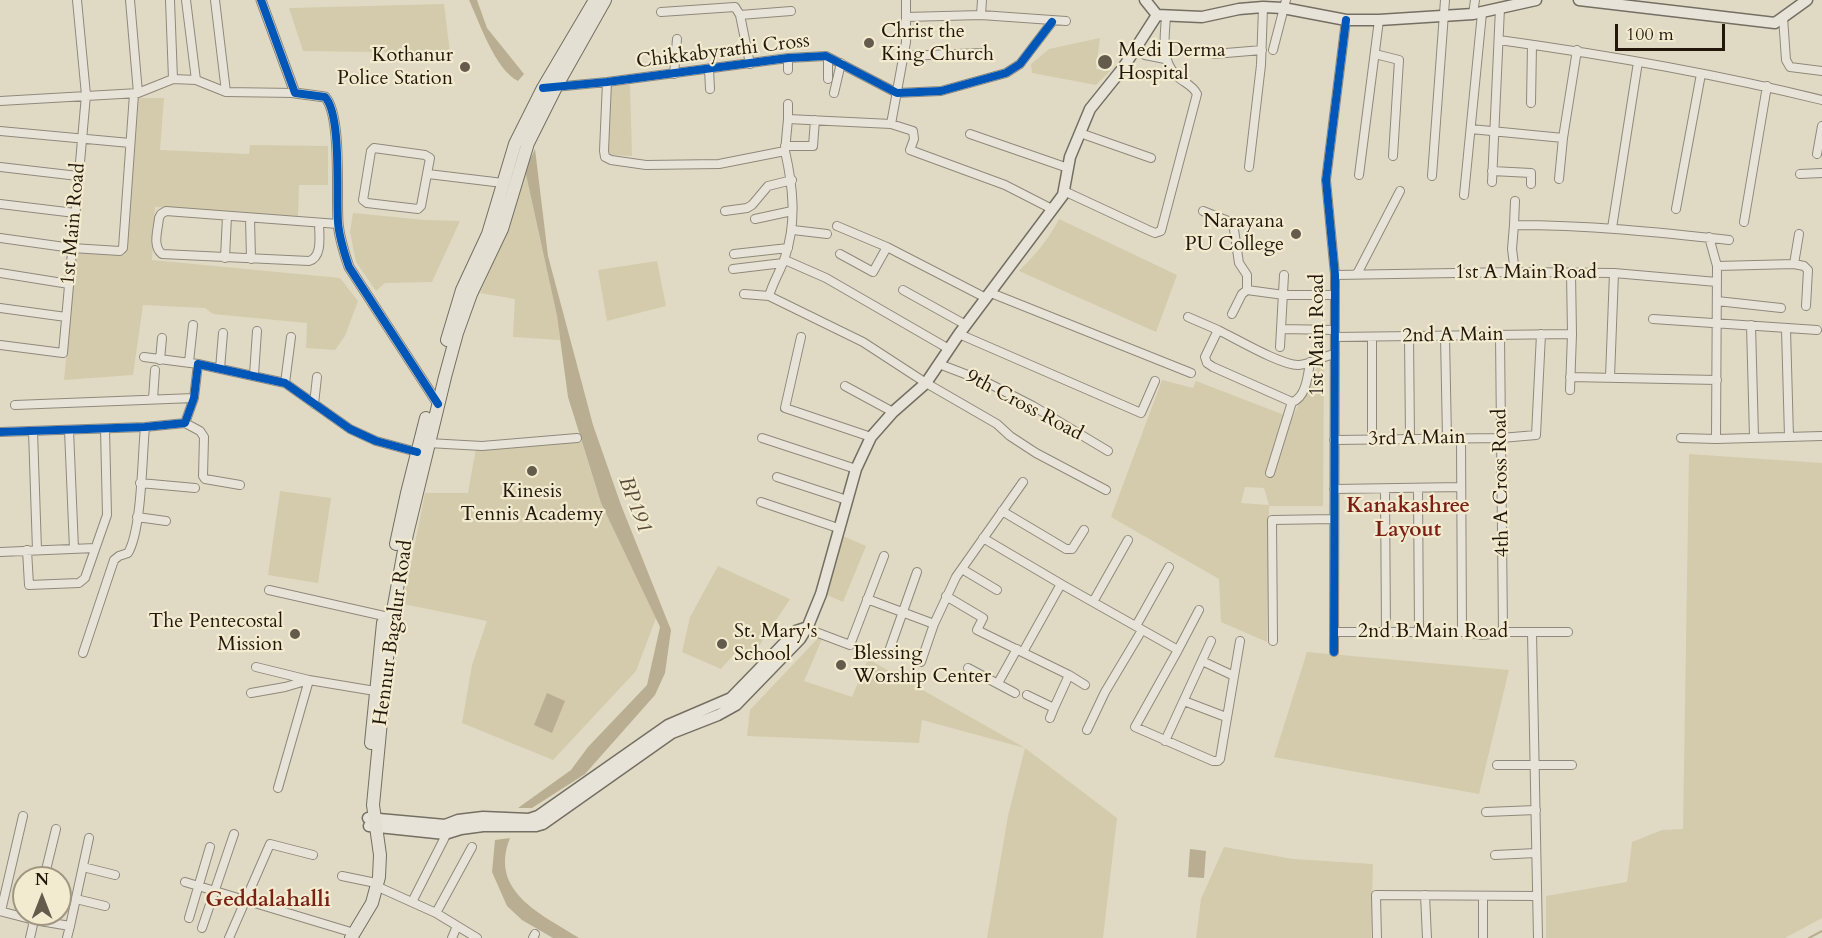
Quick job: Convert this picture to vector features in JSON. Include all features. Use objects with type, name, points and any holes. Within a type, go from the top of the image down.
[{"type":"main road","name":"Hennur Bagalur Road","points":[[350,935],[374,884],[372,822],[390,627],[403,551],[428,443],[435,400],[462,290],[488,234],[510,157],[528,130],[595,0]]},
{"type":"main road","name":"Hennur Bagalur Road","points":[[372,822],[366,806],[375,691],[384,616],[399,532],[417,452],[471,294],[502,229],[528,130],[550,88],[605,0]]},
{"type":"main road","points":[[1150,2],[1161,15],[1202,17],[1239,9],[1284,4],[1346,20],[1379,20],[1478,13],[1536,0]]},
{"type":"main road","points":[[1579,0],[1775,23],[1807,0]]},
{"type":"main road","points":[[372,822],[445,825],[458,820],[483,817],[513,823],[538,816],[668,725],[730,698],[796,631],[808,626],[821,594],[856,470],[871,437],[893,412],[926,383],[963,329],[1063,195],[1068,168],[1090,109],[1161,15]]},
{"type":"street","name":"1st Main Road","points":[[0,345],[63,353],[86,95],[77,0]]},
{"type":"street","points":[[0,238],[72,248],[120,251],[123,248],[130,143],[136,94],[130,0]]},
{"type":"street","points":[[170,0],[173,79]]},
{"type":"street","points":[[186,0],[196,80]]},
{"type":"street","points":[[215,0],[226,92]]},
{"type":"street","points":[[261,0],[295,93]]},
{"type":"street","points":[[891,124],[906,42],[906,0]]},
{"type":"street","points":[[981,15],[982,0]]},
{"type":"street","points":[[1432,176],[1445,0]]},
{"type":"street","points":[[1464,195],[1471,129],[1478,13],[1475,0]]},
{"type":"street","points":[[1273,50],[1284,4]]},
{"type":"street","points":[[661,12],[735,7],[740,15],[750,64]]},
{"type":"street","points":[[1249,167],[1262,50],[1263,7]]},
{"type":"street","points":[[1492,182],[1500,8]]},
{"type":"street","points":[[740,15],[791,11]]},
{"type":"street","points":[[906,17],[981,15],[1052,22],[1066,21]]},
{"type":"street","points":[[1064,190],[1155,233],[1161,231],[1197,94],[1188,82],[1176,76],[1165,59],[1161,15]]},
{"type":"street","points":[[1783,17],[1786,60],[1790,67],[1822,71]]},
{"type":"street","name":"1st Main Road","points":[[1334,652],[1335,274],[1326,180],[1346,20]]},
{"type":"street","points":[[1359,175],[1379,20]]},
{"type":"street","points":[[897,93],[941,91],[1006,73],[1020,64],[1052,22]]},
{"type":"street","points":[[674,74],[677,39]]},
{"type":"street","points":[[1499,40],[1577,50],[1767,86],[1822,100]]},
{"type":"street","points":[[1138,44],[1145,55],[1165,59]]},
{"type":"street","points":[[1531,103],[1532,45]]},
{"type":"street","points":[[1214,54],[1262,50]]},
{"type":"street","points":[[1559,179],[1577,50]]},
{"type":"street","points":[[902,57],[982,53]]},
{"type":"street","points":[[1375,54],[1399,60],[1393,156]]},
{"type":"street","points":[[828,57],[828,79]]},
{"type":"street","name":"Chikkabyrathi Cross","points":[[550,88],[788,58],[828,57],[897,93]]},
{"type":"street","points":[[788,58],[788,70]]},
{"type":"street","points":[[1612,228],[1638,62]]},
{"type":"street","points":[[834,93],[841,63]]},
{"type":"street","points":[[709,69],[710,88]]},
{"type":"street","points":[[1676,208],[1701,74]]},
{"type":"street","points":[[0,101],[136,94],[173,79],[196,80],[226,92],[295,93],[325,97],[332,108],[335,129],[338,224],[342,248],[349,267],[435,400]]},
{"type":"street","points":[[607,82],[604,151],[606,158],[611,160],[646,165],[719,164],[785,148],[813,146],[815,120]]},
{"type":"street","points":[[1744,222],[1767,86]]},
{"type":"street","points":[[769,296],[784,261],[793,230],[792,180],[785,148],[788,104]]},
{"type":"street","points":[[788,119],[891,124],[913,130],[914,139],[910,150],[1005,185],[1052,209]]},
{"type":"street","points":[[1817,154],[1822,126]]},
{"type":"street","points":[[1471,129],[1563,138]]},
{"type":"street","points":[[0,131],[130,143]]},
{"type":"street","points":[[1080,133],[1151,158]]},
{"type":"street","points":[[970,134],[1068,168]]},
{"type":"street","points":[[374,148],[428,156],[430,158],[428,174],[421,206],[418,209],[367,203],[363,200],[371,151],[374,148]]},
{"type":"street","points":[[0,167],[78,176]]},
{"type":"street","points":[[1492,171],[1531,173],[1532,184]]},
{"type":"street","points":[[1800,174],[1822,173]]},
{"type":"street","points":[[428,174],[503,183]]},
{"type":"street","points":[[725,211],[747,208],[768,186],[792,180]]},
{"type":"street","points":[[1357,274],[1400,191]]},
{"type":"street","points":[[1515,201],[1512,249],[1515,272]]},
{"type":"street","points":[[0,204],[75,213]]},
{"type":"street","points":[[755,219],[792,211]]},
{"type":"street","points":[[1203,211],[1233,223],[1239,263],[1247,275],[1247,290]]},
{"type":"street","points":[[319,223],[318,254],[315,259],[309,261],[162,254],[156,247],[159,218],[162,212],[338,224]]},
{"type":"street","points":[[225,258],[226,216]]},
{"type":"street","points":[[250,218],[251,259]]},
{"type":"street","points":[[1514,225],[1612,228],[1729,240]]},
{"type":"street","points":[[837,226],[988,295],[1191,373]]},
{"type":"street","points":[[793,230],[826,234]]},
{"type":"street","points":[[1794,264],[1799,234]]},
{"type":"street","points":[[1709,237],[1717,266],[1716,439]]},
{"type":"street","points":[[840,254],[873,272],[887,247]]},
{"type":"street","points":[[734,254],[788,248]]},
{"type":"street","points":[[733,269],[784,261],[826,278],[949,349]]},
{"type":"street","points":[[1717,266],[1794,264],[1804,266],[1809,270],[1806,306]]},
{"type":"street","points":[[0,273],[69,284]]},
{"type":"street","points":[[1570,390],[1571,273]]},
{"type":"street","points":[[1610,377],[1614,273]]},
{"type":"street","name":"1st A Main Road","points":[[1335,274],[1614,273],[1716,282]]},
{"type":"street","points":[[1280,347],[1284,274]]},
{"type":"street","points":[[903,290],[963,329],[1142,412],[1155,381]]},
{"type":"street","points":[[1232,314],[1242,294],[1247,290],[1284,295],[1335,295]]},
{"type":"street","points":[[744,294],[769,296],[862,342],[926,383],[997,424],[1010,436],[1036,453],[1106,490]]},
{"type":"street","points":[[1716,301],[1781,308]]},
{"type":"street","points":[[0,308],[66,317]]},
{"type":"street","points":[[1188,317],[1289,364],[1303,365],[1326,355],[1335,354]]},
{"type":"street","points":[[1653,319],[1817,330]]},
{"type":"street","points":[[189,362],[193,325]]},
{"type":"street","points":[[1751,326],[1754,437]]},
{"type":"street","name":"2nd A Main","points":[[1282,329],[1372,337],[1572,334]]},
{"type":"street","points":[[1786,329],[1789,436]]},
{"type":"street","points":[[1218,330],[1205,355],[1207,363],[1292,402],[1298,400],[1304,391],[1310,362]]},
{"type":"street","points":[[254,375],[257,331]]},
{"type":"street","points":[[220,369],[224,333]]},
{"type":"street","name":"3rd A Main","points":[[1334,440],[1461,439],[1536,435],[1541,334]]},
{"type":"street","name":"4th A Cross Road","points":[[1500,335],[1503,632]]},
{"type":"street","points":[[1409,336],[1410,439]]},
{"type":"street","points":[[1445,336],[1447,439]]},
{"type":"street","points":[[285,383],[291,337]]},
{"type":"street","points":[[801,337],[785,408],[871,437]]},
{"type":"street","points":[[1372,337],[1372,440]]},
{"type":"street","points":[[160,360],[162,338]]},
{"type":"street","points":[[144,357],[189,362],[285,383],[350,429],[376,441],[417,452]]},
{"type":"street","points":[[185,423],[194,398],[198,364]]},
{"type":"street","name":"9th Cross Road","points":[[939,364],[986,382],[1108,451]]},
{"type":"street","points":[[153,399],[155,370]]},
{"type":"street","points":[[314,404],[317,377]]},
{"type":"street","points":[[1570,377],[1716,380]]},
{"type":"street","points":[[845,386],[893,412]]},
{"type":"street","points":[[15,405],[194,398]]},
{"type":"street","points":[[1270,473],[1292,402]]},
{"type":"street","points":[[0,432],[105,429],[185,423],[200,431],[204,437],[203,476],[205,479],[240,485]]},
{"type":"street","points":[[83,654],[114,560],[131,549],[137,517],[145,427]]},
{"type":"street","points":[[27,550],[29,585],[79,583],[84,578],[107,515],[105,429]]},
{"type":"street","points":[[69,430],[74,549]]},
{"type":"street","points":[[33,431],[37,550]]},
{"type":"street","points":[[1681,438],[1822,435]]},
{"type":"street","points":[[428,443],[482,446],[577,438]]},
{"type":"street","points":[[762,438],[856,470]]},
{"type":"street","points":[[1461,439],[1462,632]]},
{"type":"street","points":[[777,477],[847,500]]},
{"type":"street","points":[[921,662],[946,596],[962,568],[1023,482]]},
{"type":"street","points":[[140,483],[195,488]]},
{"type":"street","points":[[1334,489],[1461,487]]},
{"type":"street","points":[[1418,488],[1419,632]]},
{"type":"street","points":[[1385,489],[1386,632]]},
{"type":"street","points":[[761,502],[838,528]]},
{"type":"street","points":[[1002,511],[1066,549],[1072,549],[1084,530]]},
{"type":"street","points":[[137,517],[166,521]]},
{"type":"street","points":[[1273,641],[1272,520],[1334,519]]},
{"type":"street","points":[[983,538],[1178,650]]},
{"type":"street","points":[[1093,602],[1128,540]]},
{"type":"street","points":[[0,552],[95,548]]},
{"type":"street","points":[[805,628],[850,645],[884,556]]},
{"type":"street","points":[[1088,730],[1169,567]]},
{"type":"street","points":[[962,568],[997,590]]},
{"type":"street","points":[[889,651],[917,572]]},
{"type":"street","points":[[998,683],[1061,584]]},
{"type":"street","points":[[269,590],[384,616]]},
{"type":"street","points":[[946,596],[983,618],[977,630],[1085,685]]},
{"type":"street","points":[[867,599],[934,624]]},
{"type":"street","points":[[1199,610],[1135,727],[1218,762],[1240,642]]},
{"type":"street","name":"2nd B Main Road","points":[[1334,632],[1462,632],[1483,635],[1503,632],[1568,632]]},
{"type":"street","points":[[1532,632],[1538,938]]},
{"type":"street","points":[[1165,741],[1211,642]]},
{"type":"street","points":[[1202,661],[1234,676]]},
{"type":"street","points":[[256,667],[309,680],[375,691]]},
{"type":"street","points":[[968,668],[1016,693]]},
{"type":"street","points":[[1050,718],[1069,675]]},
{"type":"street","points":[[251,693],[309,680]]},
{"type":"street","points":[[278,788],[309,680]]},
{"type":"street","points":[[1027,695],[1054,708]]},
{"type":"street","points":[[1184,701],[1226,717]]},
{"type":"street","points":[[1497,765],[1572,765]]},
{"type":"street","points":[[1486,812],[1536,810]]},
{"type":"street","points":[[0,911],[23,816]]},
{"type":"street","points":[[47,866],[56,829]]},
{"type":"street","points":[[202,928],[234,834]]},
{"type":"street","points":[[412,902],[445,837]]},
{"type":"street","points":[[72,917],[89,838]]},
{"type":"street","points":[[229,938],[270,844],[313,855]]},
{"type":"street","points":[[189,918],[210,847]]},
{"type":"street","points":[[436,914],[472,847]]},
{"type":"street","points":[[1495,855],[1536,853]]},
{"type":"street","points":[[83,867],[115,875]]},
{"type":"street","points":[[342,876],[374,884],[436,914],[477,938]]},
{"type":"street","points":[[184,882],[350,935]]},
{"type":"street","points":[[1377,938],[1376,895],[1537,896]]},
{"type":"street","points":[[1425,895],[1427,938]]},
{"type":"street","points":[[1483,896],[1483,938]]},
{"type":"street","points":[[76,899],[105,906]]},
{"type":"street","points":[[67,938],[70,926]]},
{"type":"street","points":[[452,938],[457,926]]},
{"type":"shaded area","points":[[469,0],[477,0],[487,28],[524,74],[518,81],[502,67],[495,56]]},
{"type":"shaded area","points":[[444,4],[450,53],[303,51],[289,8]]},
{"type":"shaded area","points":[[1100,38],[1096,69],[1110,71],[1096,85],[1032,73],[1031,64],[1049,49]]},
{"type":"shaded area","points":[[611,85],[630,85],[632,156],[608,153]]},
{"type":"shaded area","points":[[138,98],[164,98],[160,150],[249,154],[250,145],[328,146],[328,185],[299,185],[298,216],[155,207],[152,260],[340,278],[358,301],[345,336],[335,350],[306,348],[307,323],[213,314],[205,308],[143,305],[133,375],[64,380],[77,251],[125,255]]},
{"type":"shaded area","points":[[535,149],[548,256],[593,425],[621,505],[671,630],[665,673],[655,695],[585,774],[532,808],[518,808],[571,770],[588,747],[647,685],[660,627],[601,503],[568,397],[557,316],[525,170]]},
{"type":"shaded area","points":[[525,170],[557,316],[560,340],[513,337],[515,299],[480,293],[508,230]]},
{"type":"shaded area","points":[[353,213],[460,221],[432,282],[385,283],[376,291],[356,262],[350,232]]},
{"type":"shaded area","points":[[1059,219],[1177,275],[1156,332],[1019,271],[1051,233]]},
{"type":"shaded area","points":[[657,261],[666,306],[607,321],[598,270]]},
{"type":"shaded area","points":[[1319,363],[1324,363],[1323,506],[1269,506],[1267,642],[1221,622],[1219,579],[1111,517],[1162,380],[1193,388],[1196,381],[1292,418]],"holes":[[[1245,487],[1264,488],[1269,505],[1241,503]]]},
{"type":"shaded area","points":[[581,440],[601,503],[656,618],[636,671],[553,760],[462,723],[472,665],[487,621],[403,604],[425,493],[468,493],[476,448]]},
{"type":"shaded area","points":[[1689,454],[1822,463],[1822,918],[1785,938],[1546,938],[1546,896],[1627,882],[1632,842],[1662,830],[1683,829]]},
{"type":"shaded area","points":[[280,491],[331,498],[318,583],[268,575]]},
{"type":"shaded area","points":[[843,536],[866,546],[843,602],[827,595]]},
{"type":"shaded area","points":[[718,566],[790,599],[750,660],[736,652],[721,669],[682,652],[690,617]]},
{"type":"shaded area","points":[[819,637],[822,639],[804,681],[852,697],[868,659],[1025,748],[922,720],[919,743],[747,736],[750,710]]},
{"type":"shaded area","points":[[1307,652],[1509,670],[1479,794],[1274,757]]},
{"type":"shaded area","points":[[547,693],[565,701],[552,733],[534,725]]},
{"type":"shaded area","points":[[1025,748],[1117,818],[1103,938],[987,938],[1008,816]]},
{"type":"shaded area","points":[[510,838],[505,857],[506,873],[513,887],[523,900],[579,938],[553,938],[522,920],[507,906],[492,872],[495,840]]},
{"type":"shaded area","points":[[1224,847],[1293,859],[1373,864],[1371,938],[1196,938],[1201,899]]},
{"type":"shaded area","points":[[1190,849],[1206,851],[1204,878],[1188,877]]},
{"type":"waterway","points":[[1809,938],[1822,931]]},
{"type":"cycle path","points":[[261,0],[295,93],[325,97],[330,106],[336,137],[339,228],[349,267],[438,404]]},
{"type":"cycle path","points":[[1334,652],[1335,275],[1326,180],[1346,20]]},
{"type":"cycle path","points":[[543,88],[607,82],[788,58],[826,56],[897,93],[941,91],[1006,73],[1020,64],[1052,22]]},
{"type":"cycle path","points":[[0,432],[145,427],[185,423],[194,398],[198,364],[285,383],[350,429],[376,441],[417,452]]},
{"type":"place","name":"Christ the King Church","points":[[869,43]]},
{"type":"place","name":"Medi Derma Hospital","points":[[1105,62]]},
{"type":"place","name":"Kothanur Police Station","points":[[465,67]]},
{"type":"place","name":"Narayana PU College","points":[[1296,234]]},
{"type":"place","name":"Kinesis Tennis Academy","points":[[532,471]]},
{"type":"place","name":"The Pentecostal Mission","points":[[295,634]]},
{"type":"place","name":"St. Mary's School","points":[[722,644]]},
{"type":"place","name":"Blessing Worship Center","points":[[841,665]]},
{"type":"district","name":"Kanakashree Layout","points":[[1408,519]]},
{"type":"district","name":"Geddalahalli","points":[[268,901]]},
{"type":"water label","name":"BP191","points":[[634,505]]}]
